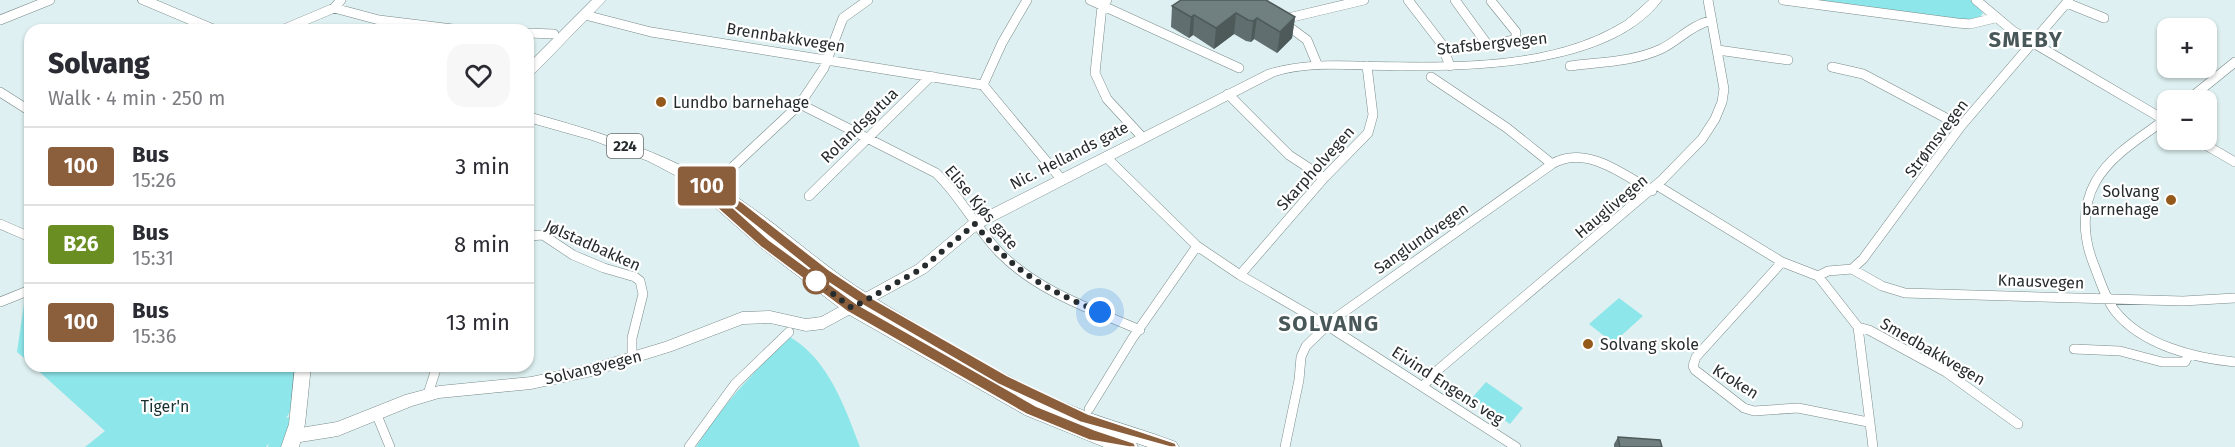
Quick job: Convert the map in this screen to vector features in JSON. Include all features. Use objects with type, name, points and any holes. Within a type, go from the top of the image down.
[{"type":"main road","points":[[144,0],[201,24]]},
{"type":"main road","points":[[534,67],[600,0]]},
{"type":"main road","name":"Stafsbergvegen","points":[[1317,64],[1449,66],[1526,58],[1567,50],[1626,26],[1656,0]]},
{"type":"main road","points":[[534,68],[539,62]]},
{"type":"main road","name":"Nic. Hellands gate","points":[[859,304],[921,269],[975,224],[1283,68],[1317,64]]},
{"type":"main road","name":"224","points":[[534,119],[622,145],[653,157],[709,190],[765,243],[1031,410],[1093,436],[1129,447]]},
{"type":"main road","name":"224","points":[[534,123],[554,125]]},
{"type":"main road","name":"224","points":[[859,304],[1031,395],[1084,418],[1170,447]]},
{"type":"main road","name":"Solvangvegen","points":[[292,441],[331,431],[428,394],[549,380],[632,358],[742,318],[770,317],[796,324],[816,325],[859,304]]},
{"type":"main road","points":[[292,441],[302,372]]},
{"type":"street","points":[[0,20],[50,0]]},
{"type":"street","points":[[296,24],[334,8],[340,0]]},
{"type":"street","points":[[709,190],[800,104],[828,59],[843,18],[868,0]]},
{"type":"street","points":[[1028,0],[1002,43],[983,85],[1062,180]]},
{"type":"street","points":[[1090,0],[1104,3],[1239,68]]},
{"type":"street","points":[[1279,20],[1364,0]]},
{"type":"street","points":[[1408,0],[1441,43],[1449,66]]},
{"type":"street","points":[[1455,0],[1487,44],[1494,45],[1516,39],[1516,32],[1491,1]]},
{"type":"street","name":"Hauglivegen","points":[[1423,386],[1439,369],[1655,188],[1705,135],[1720,111],[1724,79],[1718,50],[1708,21],[1708,0]]},
{"type":"street","points":[[1784,0],[1957,23],[1970,24],[1995,18]]},
{"type":"street","points":[[1976,0],[1995,18],[2033,44],[2157,115]]},
{"type":"street","points":[[2068,1],[2104,18]]},
{"type":"street","name":"Strømsvegen","points":[[1852,269],[1880,238],[1961,126],[2068,1]]},
{"type":"street","points":[[1104,3],[1095,73],[1107,99],[1143,138]]},
{"type":"street","points":[[334,8],[379,20],[412,24]]},
{"type":"street","name":"Brennbakkvegen","points":[[585,15],[651,32],[983,85]]},
{"type":"street","points":[[1270,15],[1307,40],[1317,64]]},
{"type":"street","points":[[1570,66],[1649,54],[1679,39],[1700,22],[1708,21]]},
{"type":"street","points":[[534,33],[554,34]]},
{"type":"street","points":[[1718,50],[1788,60]]},
{"type":"street","points":[[2200,90],[2235,62]]},
{"type":"street","name":"Skarpholvegen","points":[[1240,275],[1371,127],[1373,115],[1368,66]]},
{"type":"street","points":[[1832,67],[1863,74],[1961,126]]},
{"type":"street","name":"Rolandsgutua","points":[[809,196],[931,76]]},
{"type":"street","points":[[1431,77],[1507,128],[1552,164]]},
{"type":"street","points":[[0,92],[24,107]]},
{"type":"street","points":[[1228,94],[1289,155],[1324,178]]},
{"type":"street","name":"Elise Kjøs gate","points":[[800,104],[936,172],[945,181],[975,224],[999,251],[1028,276],[1072,300],[1140,330]]},
{"type":"street","points":[[2157,127],[2097,178],[2089,196],[2085,220],[2085,239],[2092,261],[2112,307],[2146,336],[2188,356],[2235,362]]},
{"type":"street","points":[[2214,150],[2235,162]]},
{"type":"street","name":"Sanglundvegen","points":[[1286,447],[1299,380],[1301,357],[1306,346],[1334,319],[1552,164],[1569,156],[1578,156],[1655,188]]},
{"type":"street","name":"Eivind Engens veg","points":[[1106,157],[1197,246],[1240,275],[1328,326],[1516,447]]},
{"type":"street","points":[[1655,188],[1782,262],[1818,276],[1828,271],[1852,269]]},
{"type":"street","points":[[0,224],[24,234]]},
{"type":"street","name":"Jølstadbakken","points":[[534,236],[543,235],[573,255],[604,268],[635,277],[640,281],[643,294],[632,338],[632,358]]},
{"type":"street","points":[[1089,409],[1197,246]]},
{"type":"street","name":"Kroken","points":[[1782,262],[1696,357],[1693,366],[1695,370],[1744,408],[1754,411],[1798,408],[1868,422]]},
{"type":"street","name":"Knausvegen","points":[[1852,269],[1882,286],[1905,293],[2183,301],[2235,298]]},
{"type":"street","name":"Smedbakkvegen","points":[[1818,276],[1858,327],[1869,330],[1946,372],[2018,424]]},
{"type":"street","points":[[0,302],[24,292]]},
{"type":"street","points":[[1858,327],[1868,422],[1873,447]]},
{"type":"street","points":[[690,447],[711,414],[735,384],[789,332]]},
{"type":"street","points":[[2074,349],[2120,351],[2172,364],[2184,362],[2188,356]]},
{"type":"street","points":[[428,394],[435,372]]},
{"type":"street","points":[[376,413],[390,447]]},
{"type":"green space","points":[[1802,0],[1973,0],[1983,13],[1979,18],[1971,21]]},
{"type":"green space","points":[[1619,298],[1643,316],[1613,343],[1589,324]]},
{"type":"green space","points":[[24,304],[24,358],[17,352]]},
{"type":"green space","points":[[790,337],[815,358],[834,385],[860,447],[696,447],[739,389]]},
{"type":"green space","name":"Tiger'n","points":[[40,372],[296,372],[292,409],[286,418],[293,416],[284,447],[268,447],[269,443],[266,447],[85,447],[105,431]]},
{"type":"green space","points":[[1486,382],[1523,408],[1510,424],[1472,398]]},
{"type":"building","points":[[1181,0],[1266,0],[1295,17],[1280,32],[1257,18],[1253,21],[1248,20],[1236,13],[1216,28],[1172,6]]},
{"type":"building","points":[[1618,437],[1660,440],[1662,447],[1620,447]]},
{"type":"bus line","name":"100","points":[[1129,447],[1093,436],[1031,410],[967,376],[852,308],[765,243],[691,178],[738,205],[825,274],[866,301],[1003,380],[1059,408],[1170,447]]},
{"type":"place","name":"Lundbo barnehage","points":[[661,102]]},
{"type":"place","name":"Solvang barnehage","points":[[2171,200]]},
{"type":"place","name":"Solvang skole","points":[[1588,344]]},
{"type":"district","name":"SMEBY","points":[[2026,39]]},
{"type":"district","name":"SOLVANG","points":[[1329,323]]},
{"type":"route","points":[[816,281],[852,308],[921,269],[975,224],[1015,268],[1054,291],[1100,312]]}]
